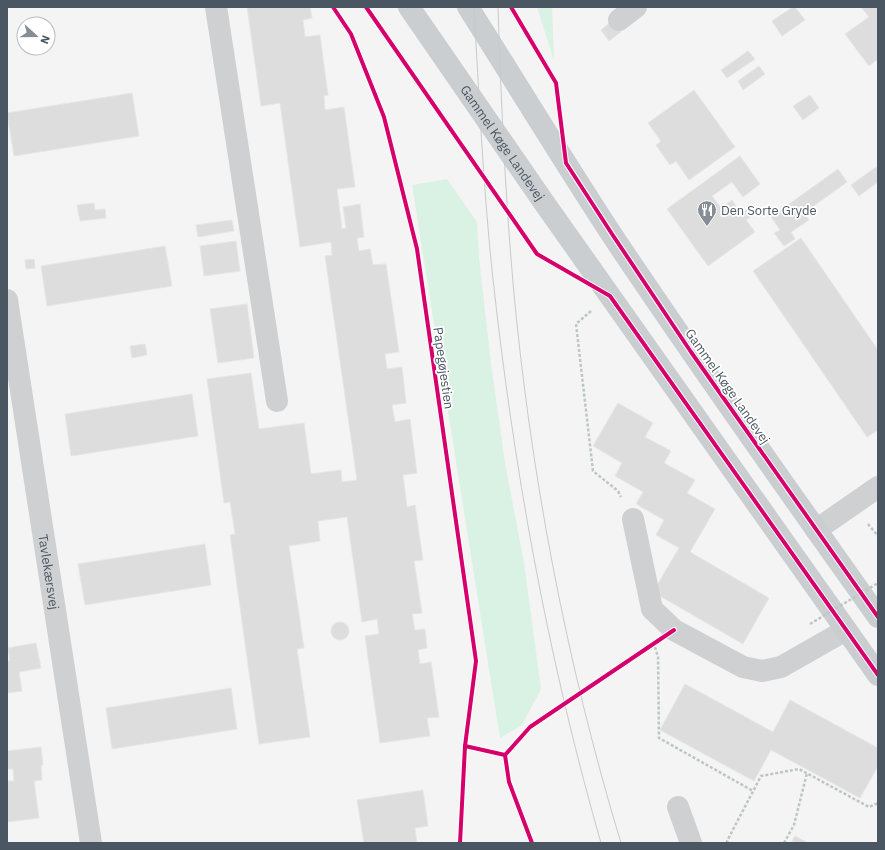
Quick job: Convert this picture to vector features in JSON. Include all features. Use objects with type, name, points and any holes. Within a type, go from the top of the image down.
[{"type":"main road","name":"Gammel Køge Landevej","points":[[409,7],[536,191],[878,675]]},
{"type":"main road","name":"Gammel Køge Landevej","points":[[468,7],[612,234],[691,352],[878,617]]},
{"type":"street","points":[[216,7],[278,401]]},
{"type":"street","points":[[619,20],[636,7]]},
{"type":"street","name":"Tavlekærsvej","points":[[7,300],[91,843]]},
{"type":"street","points":[[816,530],[878,487]]},
{"type":"street","points":[[634,519],[652,609],[674,630],[743,667],[762,671],[781,667],[846,630]]},
{"type":"street","points":[[678,807],[691,843]]},
{"type":"path","points":[[610,296],[576,324],[592,471],[618,491],[634,519]]},
{"type":"path","points":[[866,522],[878,536]]},
{"type":"path","points":[[810,624],[878,583]]},
{"type":"path","points":[[647,648],[674,630]]},
{"type":"path","points":[[654,644],[658,657],[659,738],[753,791]]},
{"type":"path","points":[[728,843],[727,841],[761,776],[799,769],[869,807],[878,803]]},
{"type":"path","points":[[784,843],[794,825],[807,773]]},
{"type":"green space","points":[[537,7],[552,7],[554,61]]},
{"type":"green space","points":[[447,179],[477,222],[479,258],[491,363],[505,463],[524,563],[541,689],[522,725],[500,738],[412,185]]},
{"type":"building","points":[[247,7],[310,7],[312,18],[303,20],[305,37],[320,35],[328,95],[324,96],[325,110],[344,107],[355,187],[337,189],[342,229],[346,228],[343,207],[360,204],[364,237],[357,238],[359,251],[370,249],[373,265],[386,264],[399,352],[385,354],[387,369],[402,367],[406,403],[392,405],[395,422],[410,419],[417,473],[403,475],[407,507],[415,505],[423,560],[414,561],[422,613],[412,614],[415,630],[425,629],[427,648],[418,650],[420,664],[431,662],[439,717],[427,718],[430,736],[380,743],[365,636],[379,634],[377,619],[362,622],[347,517],[318,521],[320,541],[289,546],[304,648],[297,649],[310,737],[259,744],[230,535],[235,534],[230,502],[224,503],[207,379],[251,373],[259,429],[304,423],[311,474],[341,470],[342,482],[357,480],[325,256],[332,255],[331,242],[300,247],[280,103],[261,106]]},
{"type":"building","points":[[795,7],[805,20],[782,36],[772,21]]},
{"type":"building","points":[[861,7],[878,7],[878,59],[869,66],[845,34],[869,17]]},
{"type":"building","points":[[612,21],[621,32],[609,41],[601,30]]},
{"type":"building","points":[[748,51],[755,59],[727,78],[721,70]]},
{"type":"building","points":[[759,66],[765,74],[743,90],[738,81]]},
{"type":"building","points":[[694,90],[735,147],[689,180],[676,161],[670,165],[656,145],[661,141],[648,123]]},
{"type":"building","points":[[132,93],[139,136],[14,156],[7,113]]},
{"type":"building","points":[[810,95],[819,108],[803,120],[793,106]]},
{"type":"building","points":[[740,156],[760,184],[743,197],[732,182],[712,196],[721,208],[732,200],[741,214],[747,209],[752,216],[746,220],[755,232],[708,266],[667,209]]},
{"type":"building","points":[[876,167],[878,170],[878,182],[859,196],[851,185]]},
{"type":"building","points":[[838,169],[847,182],[804,213],[809,220],[791,232],[795,239],[784,246],[774,233],[780,230],[771,217]]},
{"type":"building","points":[[94,203],[95,210],[105,209],[106,218],[80,221],[77,205]]},
{"type":"building","points":[[232,220],[234,231],[198,237],[196,225]]},
{"type":"building","points":[[801,238],[878,350],[878,430],[867,437],[753,271]]},
{"type":"building","points":[[236,241],[240,271],[204,276],[200,246]]},
{"type":"building","points":[[165,246],[172,286],[47,306],[41,266]]},
{"type":"building","points":[[34,259],[35,268],[26,269],[25,260]]},
{"type":"building","points":[[247,304],[254,358],[218,363],[210,309]]},
{"type":"building","points":[[145,344],[147,355],[132,358],[130,346]]},
{"type":"building","points":[[192,394],[198,436],[71,456],[65,414]]},
{"type":"building","points":[[618,403],[653,423],[645,437],[671,451],[664,463],[695,480],[687,493],[715,509],[690,552],[769,598],[743,644],[653,592],[679,548],[656,535],[664,520],[636,504],[643,492],[615,476],[622,463],[593,446]]},
{"type":"building","points":[[205,544],[211,585],[85,605],[78,564]]},
{"type":"building","points":[[340,622],[346,625],[349,631],[346,637],[340,640],[334,637],[331,631],[334,625]]},
{"type":"building","points":[[36,643],[41,668],[19,672],[22,691],[7,693],[7,661],[10,661],[8,648]]},
{"type":"building","points":[[685,684],[773,732],[790,700],[878,748],[878,766],[860,798],[771,750],[754,781],[660,730]]},
{"type":"building","points":[[231,688],[237,729],[112,749],[106,708]]},
{"type":"building","points":[[41,747],[43,765],[41,766],[42,780],[34,781],[39,818],[7,822],[7,781],[14,781],[13,769],[8,769],[7,751]]},
{"type":"building","points":[[423,790],[428,826],[415,828],[417,843],[364,843],[357,800]]},
{"type":"building","points":[[795,836],[808,843],[791,843]]},
{"type":"tram line","points":[[474,7],[486,205],[500,343],[510,415],[521,487],[548,630],[564,702],[601,843]]},
{"type":"tram line","points":[[498,7],[500,76],[510,248],[520,354],[529,424],[540,495],[567,636],[583,706],[621,843]]},
{"type":"cycle path","name":"Papegøjestien","points":[[333,7],[351,34],[384,117],[417,249],[476,661],[465,746],[505,755],[509,782],[532,843]]},
{"type":"cycle path","points":[[366,7],[537,254],[610,296],[878,675]]},
{"type":"cycle path","points":[[511,7],[556,83],[566,163],[691,352],[878,617]]},
{"type":"cycle path","points":[[505,755],[530,727],[674,630]]},
{"type":"cycle path","points":[[460,843],[465,746]]},
{"type":"place","name":"Den Sorte Gryde","points":[[707,227]]}]
